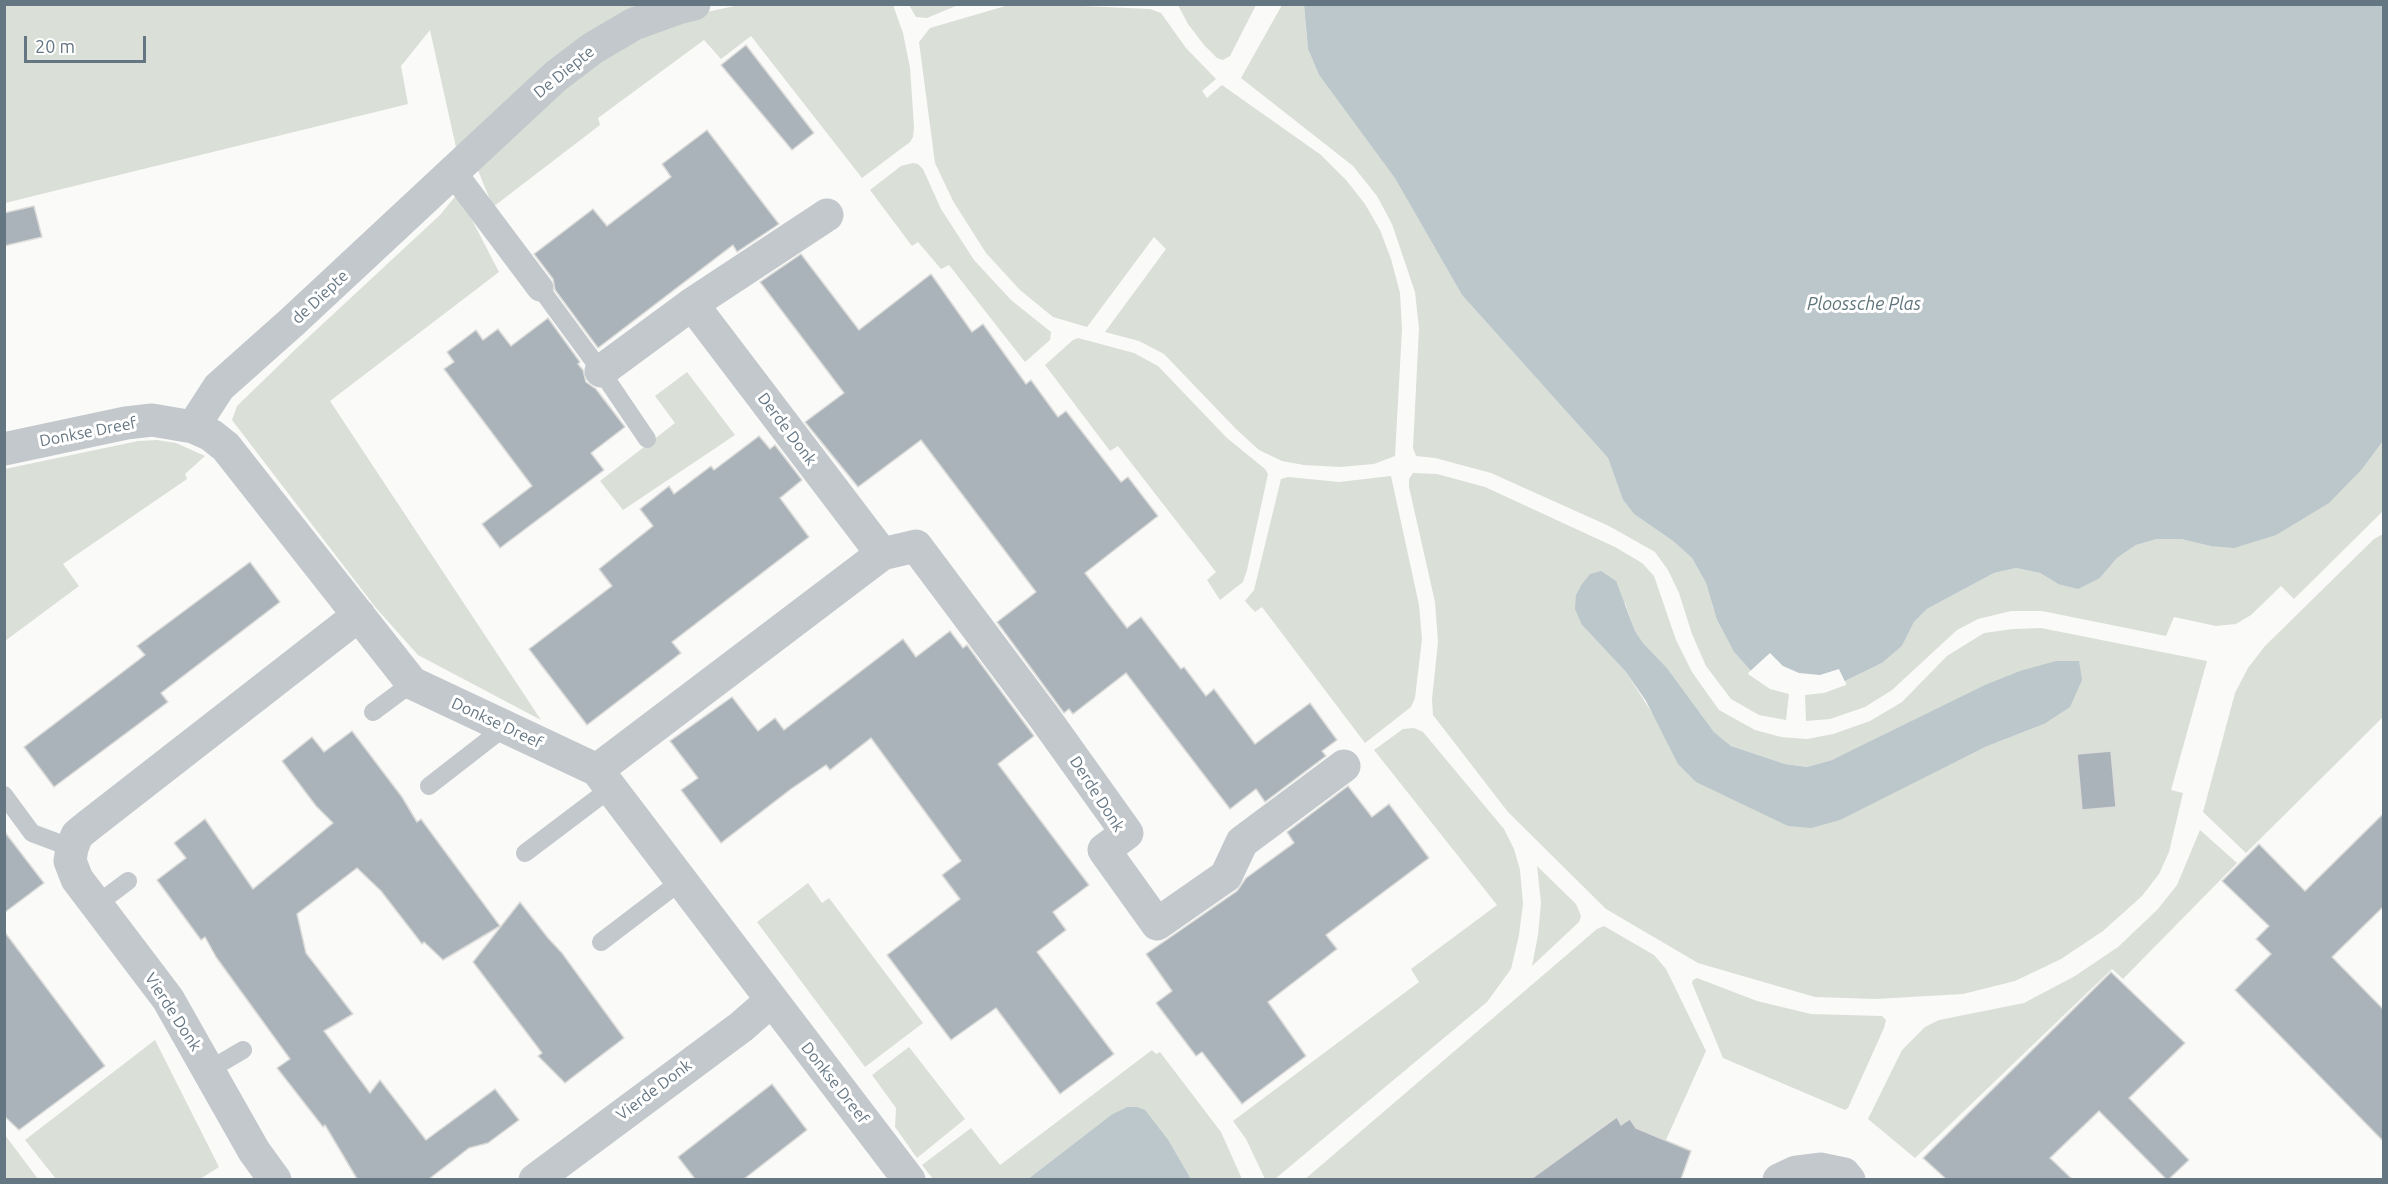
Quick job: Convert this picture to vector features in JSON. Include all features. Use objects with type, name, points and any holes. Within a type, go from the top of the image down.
[{"type":"street","name":"De Diepte","points":[[453,172],[555,76],[593,48],[634,24],[694,4]]},
{"type":"street","points":[[453,172],[540,288]]},
{"type":"street","name":"de Diepte","points":[[193,427],[219,387],[453,172]]},
{"type":"street","points":[[601,371],[692,304],[827,215]]},
{"type":"street","name":"Derde Donk","points":[[692,304],[882,554]]},
{"type":"street","name":"Donkse Dreef","points":[[4,449],[152,420],[193,427],[211,435],[226,447],[412,683],[505,727],[604,779],[909,1179]]},
{"type":"street","name":"Derde Donk","points":[[604,779],[882,554],[916,546],[1044,717],[1126,833],[1104,850],[1157,924],[1226,876],[1242,843],[1344,766]]},
{"type":"street","points":[[72,848],[77,835],[88,826],[359,615]]},
{"type":"street","name":"Vierde Donk","points":[[72,848],[70,861],[77,879],[168,999],[254,1151],[275,1179]]},
{"type":"street","name":"Vierde Donk","points":[[535,1179],[741,1027],[772,1000]]},
{"type":"street","points":[[1779,1179],[1796,1172],[1820,1169],[1844,1174],[1849,1179]]},
{"type":"lane","points":[[540,288],[601,371],[647,440]]},
{"type":"lane","points":[[373,712],[412,683]]},
{"type":"lane","points":[[429,786],[505,727]]},
{"type":"lane","points":[[525,853],[604,779]]},
{"type":"lane","points":[[4,795],[32,833],[72,848]]},
{"type":"lane","points":[[96,904],[128,881]]},
{"type":"lane","points":[[601,942],[681,881]]},
{"type":"lane","points":[[209,1070],[243,1050]]},
{"type":"shaded area","points":[[4,5],[664,5],[457,152],[430,30],[401,66],[408,104],[5,203]]},
{"type":"shaded area","points":[[740,5],[893,5],[903,33],[910,68],[914,127],[910,142],[862,178],[751,36],[721,59],[704,40],[598,118],[600,125],[493,207],[477,168],[559,83],[682,17]]},
{"type":"shaded area","points":[[909,5],[958,5],[927,18],[916,17]]},
{"type":"shaded area","points":[[1009,5],[1150,9],[1161,13],[1186,48],[1216,79],[1202,91],[1207,98],[1222,85],[1321,155],[1346,180],[1365,204],[1380,230],[1400,293],[1402,329],[1395,456],[1374,464],[1340,467],[1282,461],[1259,450],[1164,354],[1139,341],[1105,332],[1166,249],[1154,237],[1087,327],[1053,317],[1020,290],[986,253],[953,201],[935,163],[919,42],[930,28]]},
{"type":"shaded area","points":[[1178,5],[1256,5],[1230,56],[1223,60],[1217,58],[1204,45],[1188,24]]},
{"type":"shaded area","points":[[1282,5],[1304,5],[1308,49],[1319,75],[1395,177],[1462,295],[1608,458],[1623,500],[1634,514],[1673,541],[1692,558],[1706,583],[1717,620],[1734,652],[1751,671],[1748,674],[1770,689],[1789,694],[1786,720],[1759,715],[1731,699],[1706,666],[1692,634],[1679,593],[1668,570],[1655,552],[1609,526],[1491,473],[1435,458],[1416,456],[1413,448],[1419,328],[1415,292],[1392,224],[1377,196],[1353,166],[1241,78]]},
{"type":"shaded area","points":[[913,163],[923,169],[941,209],[974,260],[1011,300],[1051,332],[1050,340],[1025,362],[949,265],[941,269],[918,242],[912,246],[870,190],[901,166]]},
{"type":"shaded area","points":[[458,193],[499,272],[330,401],[541,720],[418,655],[376,608],[232,420],[237,406],[440,215]]},
{"type":"shaded area","points":[[1078,338],[1134,353],[1158,366],[1227,438],[1268,474],[1243,582],[1220,600],[1207,580],[1216,572],[1118,446],[1110,451],[1045,365]]},
{"type":"shaded area","points":[[687,372],[735,435],[623,510],[600,481],[675,423],[655,396]]},
{"type":"shaded area","points":[[157,440],[176,443],[205,456],[185,474],[187,479],[63,564],[79,586],[5,641],[5,469],[138,441]]},
{"type":"shaded area","points":[[2383,441],[2383,511],[2294,599],[2281,586],[2251,615],[2236,624],[2216,626],[2174,617],[2166,636],[2042,611],[2011,611],[1978,619],[1957,630],[1892,690],[1865,707],[1830,719],[1806,721],[1805,695],[1824,693],[1846,685],[1845,681],[1882,663],[1902,646],[1914,622],[1927,609],[1994,573],[2016,568],[2040,573],[2058,584],[2100,578],[2117,558],[2136,545],[2157,539],[2181,539],[2210,546],[2363,468]]},
{"type":"shaded area","points":[[1413,473],[1437,474],[1485,487],[1615,547],[1642,563],[1654,576],[1676,640],[1692,672],[1719,710],[1755,730],[1781,737],[1807,739],[1833,734],[1870,721],[1902,702],[1947,656],[1984,633],[2041,628],[2207,661],[2171,790],[2183,793],[2169,852],[2159,874],[2142,896],[2103,931],[2061,959],[2015,981],[1963,994],[1875,999],[1815,997],[1698,963],[1606,909],[1508,812],[1433,715],[1432,699],[1438,642],[1435,602],[1409,479]],"holes":[[[1625,603],[1635,631],[1667,668],[1714,732],[1731,746],[1785,764],[1807,767],[1832,760],[2056,661],[2079,661],[2044,724],[1985,747],[1696,782],[1626,672],[1582,625]]]},
{"type":"shaded area","points":[[1391,476],[1419,605],[1422,639],[1415,698],[1411,707],[1365,743],[1262,607],[1255,612],[1245,601],[1254,590],[1281,479],[1288,477],[1339,482]]},
{"type":"shaded area","points":[[2384,535],[2383,717],[2246,853],[2203,812],[2235,693],[2248,668],[2265,646],[2374,539]]},
{"type":"shaded area","points":[[1414,728],[1423,732],[1504,829],[1514,849],[1520,870],[1523,904],[1511,969],[1487,1002],[1275,1179],[1265,1179],[1246,1139],[1233,1121],[1419,982],[1411,969],[1497,905],[1374,750],[1403,729]]},
{"type":"shaded area","points":[[2200,830],[2237,863],[2123,979],[2112,969],[1915,1158],[1868,1119],[1902,1050],[1925,1027],[1939,1020],[2024,1003],[2075,976],[2118,947],[2158,909],[2177,885]]},
{"type":"shaded area","points":[[1537,866],[1576,904],[1581,916],[1579,922],[1532,966],[1541,903]]},
{"type":"shaded area","points":[[808,883],[822,903],[829,898],[923,1023],[865,1067],[757,922]]},
{"type":"shaded area","points":[[1604,926],[1654,955],[1666,969],[1706,1051],[1661,1151],[1621,1125],[1616,1117],[1545,1169],[1550,1177],[1546,1179],[1304,1180],[1597,929]]},
{"type":"shaded area","points":[[1697,978],[1757,1001],[1811,1014],[1882,1016],[1886,1020],[1884,1028],[1848,1108],[1845,1110],[1723,1058],[1692,983]]},
{"type":"shaded area","points":[[155,1040],[219,1167],[200,1179],[56,1179],[25,1140]]},
{"type":"shaded area","points":[[909,1047],[965,1119],[917,1158],[895,1127],[896,1108],[872,1075]]},
{"type":"shaded area","points":[[1152,1050],[1156,1054],[1160,1052],[1221,1132],[1242,1179],[1191,1179],[1169,1141],[1111,1115],[1028,1179],[933,1179],[922,1165],[971,1128],[1000,1165]]},
{"type":"shaded area","points":[[5,1135],[38,1179],[5,1179]]},
{"type":"water","name":"Ploossche Plas","points":[[1304,5],[2383,5],[2383,441],[2363,468],[2329,503],[2276,535],[2234,548],[2210,546],[2181,539],[2157,539],[2136,545],[2117,558],[2100,578],[2078,589],[2058,584],[2040,573],[2016,568],[1994,573],[1927,609],[1914,622],[1902,646],[1882,663],[1823,689],[1751,671],[1734,652],[1717,620],[1706,583],[1692,558],[1673,541],[1634,514],[1623,500],[1608,458],[1462,295],[1395,178],[1319,75],[1308,49]]},
{"type":"water","points":[[1601,571],[1616,581],[1635,631],[1643,643],[1667,668],[1714,732],[1731,746],[1785,764],[1807,767],[1832,760],[1985,685],[2020,671],[2056,661],[2079,661],[2082,680],[2070,707],[2044,724],[1985,747],[1840,820],[1811,828],[1788,826],[1696,782],[1678,764],[1646,701],[1626,672],[1582,625],[1575,609],[1576,595],[1582,584],[1590,574]]},
{"type":"water","points":[[1127,1107],[1145,1110],[1169,1141],[1191,1179],[1028,1179],[1111,1115]]},
{"type":"pier","points":[[1770,653],[1783,666],[1799,673],[1820,675],[1839,669],[1846,684],[1823,691],[1798,694],[1771,688],[1748,673]]},
{"type":"building","points":[[746,45],[814,133],[792,150],[721,65]]},
{"type":"building","points":[[707,130],[779,224],[737,252],[733,245],[598,348],[555,290],[553,279],[534,254],[593,209],[607,226],[671,177],[662,164]]},
{"type":"building","points":[[34,206],[42,237],[4,246],[4,213]]},
{"type":"building","points":[[801,254],[859,330],[931,274],[972,332],[983,324],[1026,384],[1031,380],[1058,417],[1066,411],[1121,482],[1128,477],[1158,516],[1085,573],[1127,628],[1141,617],[1181,669],[1184,667],[1206,696],[1214,689],[1255,744],[1310,703],[1337,740],[1322,751],[1326,756],[1265,802],[1256,789],[1230,809],[1126,673],[1073,714],[1069,709],[1064,713],[997,622],[1036,592],[921,440],[858,487],[805,422],[844,393],[760,282]]},
{"type":"building","points":[[548,318],[580,362],[578,364],[583,370],[586,382],[596,389],[625,427],[591,453],[604,470],[500,548],[482,524],[532,486],[444,369],[454,362],[447,352],[476,330],[483,340],[498,329],[511,346]]},
{"type":"building","points":[[759,436],[770,449],[775,445],[802,480],[780,498],[809,537],[672,642],[681,653],[587,725],[529,649],[612,586],[599,569],[653,526],[640,509],[669,486],[674,494],[711,466],[714,470]]},
{"type":"building","points":[[250,562],[280,602],[161,693],[168,702],[54,787],[24,747],[145,655],[137,646]]},
{"type":"building","points":[[950,631],[963,648],[967,645],[1034,736],[998,764],[1089,885],[1053,912],[1066,930],[1037,952],[1114,1054],[1060,1094],[996,1008],[951,1040],[887,955],[960,899],[942,875],[961,861],[871,738],[830,770],[826,765],[791,789],[721,843],[681,790],[698,778],[670,741],[732,697],[758,731],[775,718],[784,730],[903,639],[916,657]]},
{"type":"building","points":[[352,731],[402,797],[417,822],[421,819],[500,926],[443,960],[424,942],[422,944],[381,891],[357,868],[297,914],[306,953],[353,1014],[324,1031],[370,1093],[380,1080],[426,1140],[495,1089],[519,1120],[488,1143],[469,1148],[429,1179],[357,1179],[325,1125],[323,1127],[277,1068],[290,1059],[216,957],[205,937],[201,940],[157,880],[186,858],[174,843],[205,819],[253,889],[333,823],[316,806],[282,761],[312,737],[324,752]]},
{"type":"building","points":[[2111,751],[2116,807],[2082,810],[2077,754]]},
{"type":"building","points":[[1348,786],[1372,817],[1389,804],[1429,858],[1326,935],[1337,949],[1268,1002],[1306,1056],[1242,1104],[1202,1052],[1196,1056],[1156,1003],[1172,991],[1146,954],[1237,891],[1246,878],[1294,843],[1287,832]]},
{"type":"building","points":[[2384,813],[2384,906],[2332,957],[2384,1010],[2384,1142],[2235,990],[2271,954],[2256,939],[2269,926],[2222,881],[2259,844],[2305,891]]},
{"type":"building","points":[[4,831],[44,883],[4,913]]},
{"type":"building","points":[[520,902],[562,953],[624,1038],[565,1083],[538,1056],[542,1053],[473,962]]},
{"type":"building","points":[[4,931],[105,1066],[19,1130],[4,1116]]},
{"type":"building","points":[[2111,972],[2185,1043],[2129,1098],[2189,1160],[2169,1179],[2166,1179],[2099,1111],[2050,1158],[2072,1179],[1946,1179],[1923,1158]]},
{"type":"building","points":[[772,1084],[807,1130],[744,1179],[695,1179],[678,1157]]},
{"type":"building","points":[[1617,1117],[1621,1125],[1630,1119],[1636,1128],[1691,1151],[1681,1179],[1531,1179]]}]
